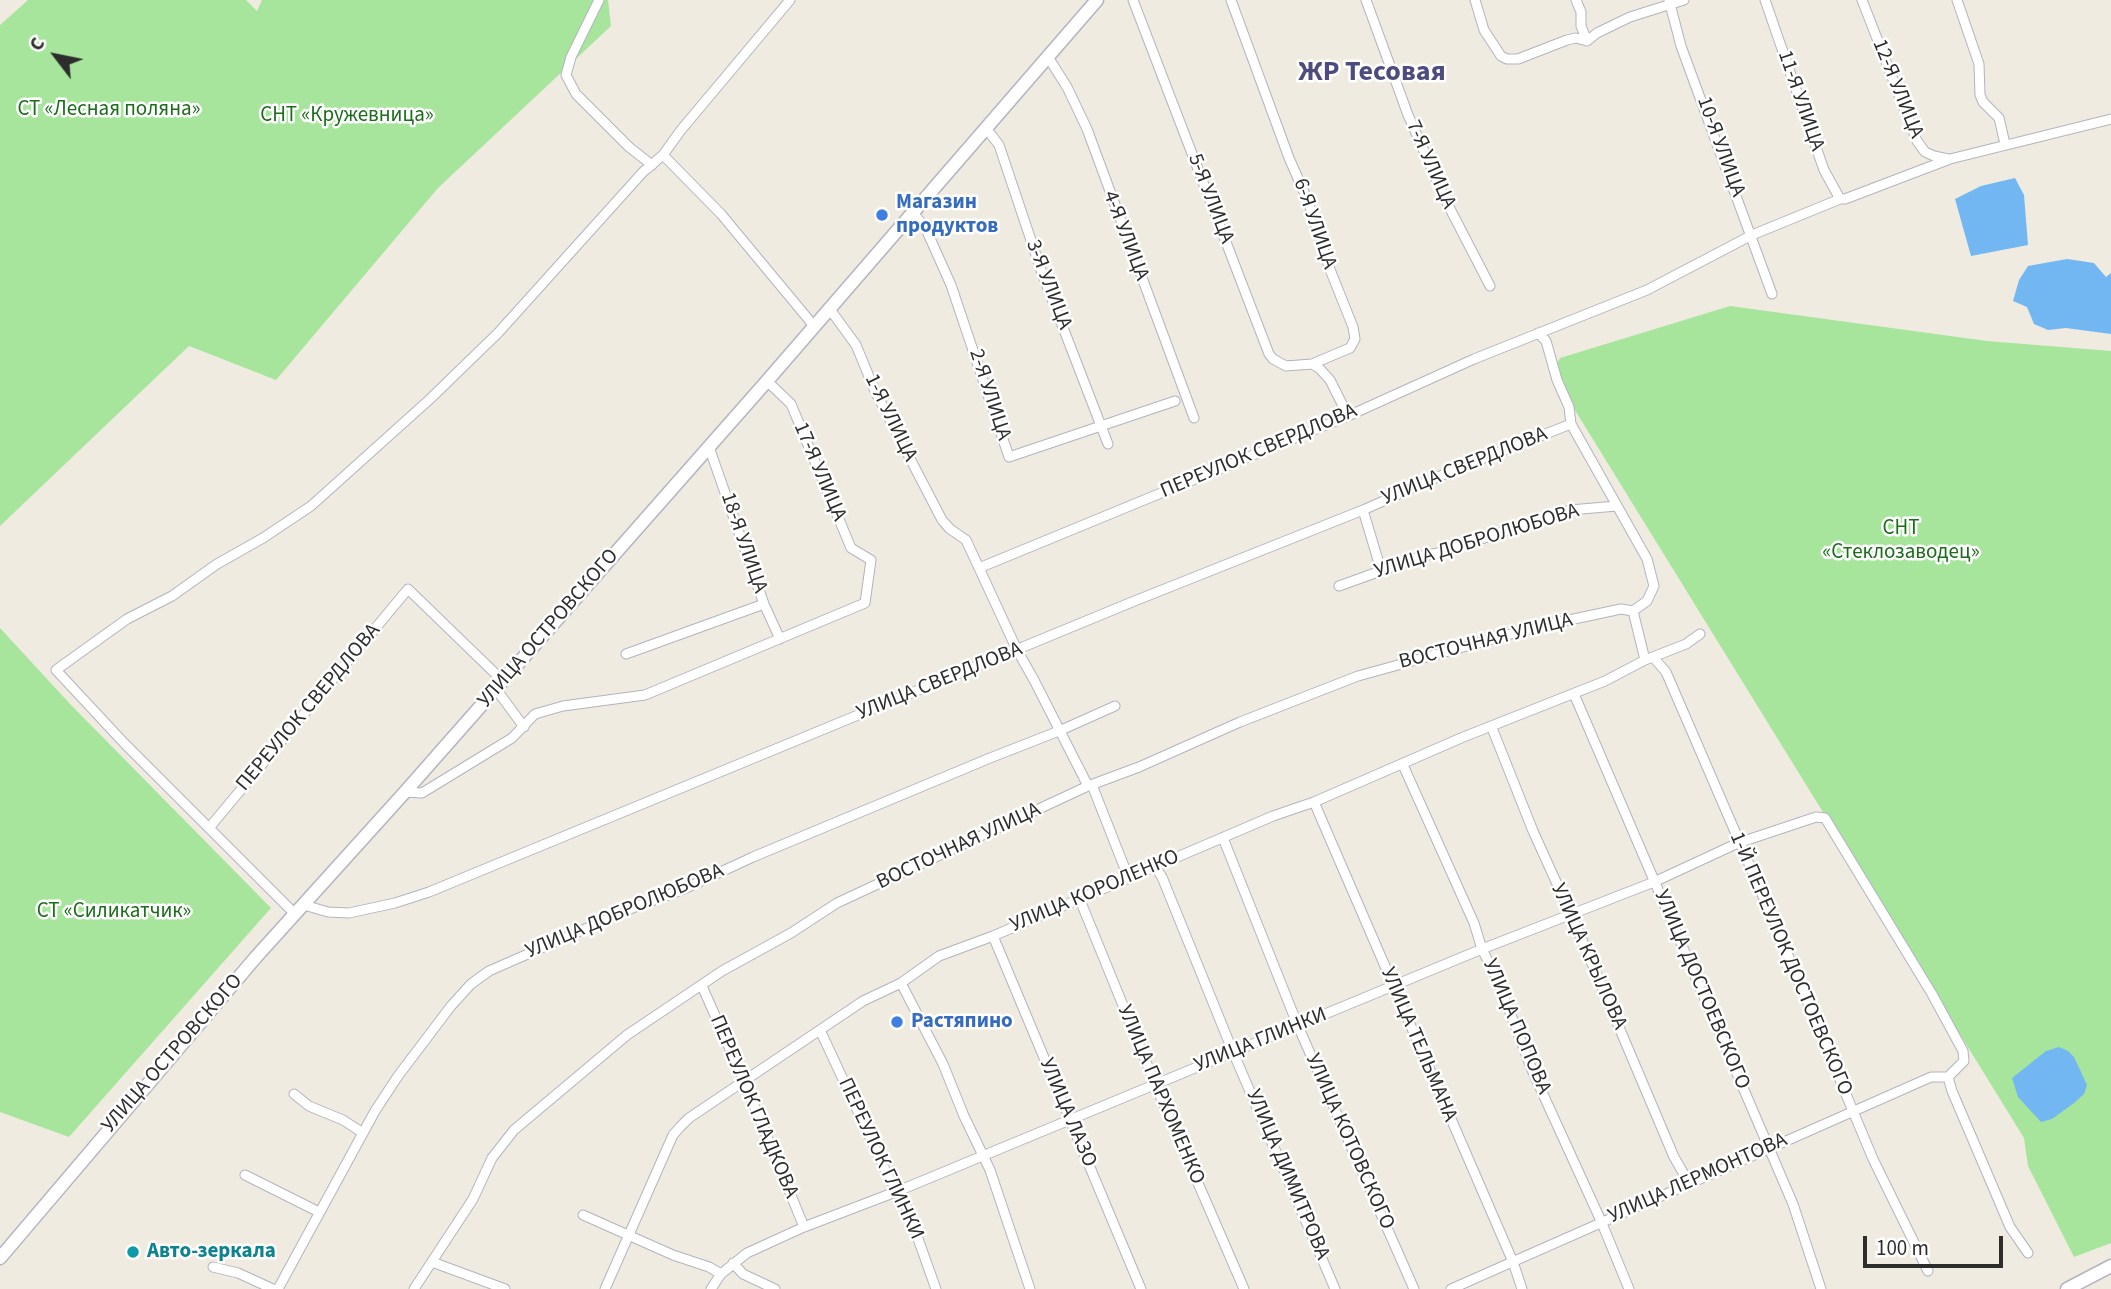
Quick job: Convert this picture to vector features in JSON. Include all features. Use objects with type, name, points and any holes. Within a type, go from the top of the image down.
[{"type":"street","points":[[599,0],[571,57],[566,75],[576,94],[629,147],[652,165]]},
{"type":"street","points":[[300,910],[209,828],[56,670],[127,619],[172,596],[217,564],[311,506],[430,399],[498,333],[663,155],[790,0]]},
{"type":"street","name":"УЛИЦА ОСТРОВСКОГО","points":[[0,1258],[223,996],[767,381],[1097,0]]},
{"type":"street","name":"5-Я УЛИЦА","points":[[1133,0],[1269,354],[1286,366],[1312,364]]},
{"type":"street","name":"6-Я УЛИЦА","points":[[1231,0],[1289,158],[1304,191],[1329,268],[1355,335],[1354,343],[1345,352],[1312,364]]},
{"type":"street","name":"7-Я УЛИЦА","points":[[1366,0],[1408,115],[1446,201],[1490,286]]},
{"type":"street","points":[[1475,0],[1485,30],[1501,56],[1518,59],[1567,40],[1576,38],[1587,41],[1615,23],[1684,0]]},
{"type":"street","points":[[1576,0],[1587,41]]},
{"type":"street","name":"11-Я УЛИЦА","points":[[1765,0],[1824,170],[1840,199]]},
{"type":"street","name":"12-Я УЛИЦА","points":[[1862,0],[1917,141],[1925,152],[1950,159]]},
{"type":"street","points":[[1957,0],[1979,64],[1980,95],[1983,102],[1999,118],[2005,144]]},
{"type":"street","name":"10-Я УЛИЦА","points":[[1670,3],[1681,46],[1772,294]]},
{"type":"street","name":"4-Я УЛИЦА","points":[[1048,57],[1068,87],[1087,129],[1194,418]]},
{"type":"street","name":"ПЕРЕУЛОК СВЕРДЛОВА","points":[[979,568],[1348,416],[1538,333],[1647,290],[1752,235],[1840,199],[1845,200],[1950,159],[2111,119]]},
{"type":"street","name":"3-Я УЛИЦА","points":[[986,128],[999,145],[1042,273],[1108,444]]},
{"type":"street","points":[[663,155],[721,214],[814,326]]},
{"type":"street","name":"2-Я УЛИЦА","points":[[913,213],[925,227],[951,285],[1009,457],[1175,401]]},
{"type":"street","name":"1-Я УЛИЦА","points":[[829,308],[856,345],[927,492],[950,528],[966,540],[1017,650],[1090,785],[1129,879]]},
{"type":"street","points":[[1538,333],[1546,341],[1557,380],[1569,407],[1571,424],[1644,551],[1654,586],[1647,601],[1633,611]]},
{"type":"street","points":[[1312,364],[1330,380],[1348,416]]},
{"type":"street","name":"17-Я УЛИЦА","points":[[767,381],[791,404],[851,548],[871,560],[865,603],[780,639]]},
{"type":"street","name":"УЛИЦА СВЕРДЛОВА","points":[[300,910],[349,913],[396,903],[429,892],[1571,424]]},
{"type":"street","name":"18-Я УЛИЦА","points":[[709,447],[764,604],[780,639]]},
{"type":"street","name":"УЛИЦА ДОБРОЛЮБОВА","points":[[1339,586],[1570,510],[1617,506]]},
{"type":"street","points":[[1363,510],[1381,570]]},
{"type":"street","name":"ПЕРЕУЛОК СВЕРДЛОВА","points":[[209,828],[408,589],[499,685]]},
{"type":"street","points":[[626,654],[764,604]]},
{"type":"street","name":"ВОСТОЧНАЯ УЛИЦА","points":[[414,1289],[473,1199],[492,1158],[514,1130],[607,1049],[731,966],[791,933],[837,903],[1090,785],[1150,763],[1240,722],[1359,676],[1536,627],[1621,609],[1633,611]]},
{"type":"street","name":"1-Й ПЕРЕУЛОК ДОСТОЕВСКОГО","points":[[1633,611],[1649,658],[1666,672],[1889,1194],[1928,1271]]},
{"type":"street","name":"УЛИЦА КОРОЛЕНКО","points":[[605,1289],[673,1135],[689,1118],[863,1001],[901,983],[917,969],[939,956],[1080,900],[1167,861],[1403,765],[1461,738],[1492,728],[1605,681],[1649,658],[1686,644],[1700,634]]},
{"type":"street","points":[[405,792],[422,793],[512,738],[535,714],[563,706],[645,695],[780,639]]},
{"type":"street","points":[[499,685],[524,727]]},
{"type":"street","name":"УЛИЦА ДОСТОЕВСКОГО","points":[[1574,694],[1769,1148],[1805,1236],[1821,1289]]},
{"type":"street","name":"УЛИЦА ДОБРОЛЮБОВА","points":[[275,1289],[398,1076],[451,1006],[471,984],[489,971],[871,807],[1115,706]]},
{"type":"street","name":"УЛИЦА КРЫЛОВА","points":[[1492,728],[1533,831],[1674,1157],[1689,1183]]},
{"type":"street","name":"УЛИЦА ПОПОВА","points":[[1403,765],[1474,923],[1482,949],[1499,981],[1532,1070],[1629,1289]]},
{"type":"street","name":"УЛИЦА ТЕЛЬМАНА","points":[[1314,802],[1513,1262],[1522,1289]]},
{"type":"street","name":"УЛИЦА ГЛИНКИ","points":[[711,1289],[733,1263],[761,1246],[804,1227],[898,1191],[1482,949],[1654,882],[1738,843],[1816,817],[1825,818],[1932,994],[1963,1052],[1964,1061],[1948,1077]]},
{"type":"street","name":"УЛИЦА КОТОВСКОГО","points":[[1223,838],[1298,1026],[1414,1289]]},
{"type":"street","name":"УЛИЦА ДИМИТРОВА","points":[[1156,868],[1335,1289]]},
{"type":"street","name":"УЛИЦА ПАРХОМЕНКО","points":[[1080,900],[1155,1084],[1244,1289]]},
{"type":"street","name":"УЛИЦА ЛАЗО","points":[[993,936],[1141,1289]]},
{"type":"street","points":[[901,983],[943,1064],[981,1155],[990,1170],[1030,1289]]},
{"type":"street","name":"ПЕРЕУЛОК ГЛАДКОВА","points":[[702,986],[804,1227]]},
{"type":"street","name":"ПЕРЕУЛОК ГЛИНКИ","points":[[820,1030],[887,1174],[907,1208],[936,1289]]},
{"type":"street","name":"УЛИЦА ЛЕРМОНТОВА","points":[[1451,1289],[1931,1077],[1948,1077]]},
{"type":"street","points":[[1948,1077],[2010,1227],[2028,1253]]},
{"type":"street","points":[[294,1094],[309,1106],[343,1120],[363,1133]]},
{"type":"street","points":[[245,1175],[319,1212]]},
{"type":"street","points":[[583,1215],[721,1274]]},
{"type":"street","points":[[432,1262],[505,1289]]},
{"type":"street","points":[[733,1263],[743,1274],[775,1289]]},
{"type":"street","points":[[2073,1288],[2111,1266]]},
{"type":"street","points":[[213,1267],[237,1273],[275,1289]]},
{"type":"green space","points":[[28,0],[246,0],[257,11],[262,0],[608,0],[611,26],[438,188],[276,380],[189,346],[0,526],[0,25]]},
{"type":"green space","name":"СНТ «Стеклозаводец»","points":[[1730,306],[1987,341],[2111,351],[2111,1243],[2074,1257],[2028,1166],[2024,1138],[1552,373],[1560,358]]},
{"type":"green space","name":"СТ «Силикатчик»","points":[[0,628],[71,705],[271,908],[69,1137],[0,1112]]},
{"type":"water","points":[[2015,178],[2024,195],[2028,245],[1971,256],[1955,199],[1981,186]]},
{"type":"water","points":[[2067,259],[2094,263],[2106,277],[2111,273],[2111,334],[2066,328],[2048,330],[2034,324],[2027,307],[2013,301],[2019,280],[2028,266]]},
{"type":"water","points":[[2059,1047],[2074,1057],[2087,1085],[2084,1094],[2074,1103],[2052,1119],[2041,1122],[2018,1097],[2012,1078],[2046,1051]]},
{"type":"place","name":"Магазин продуктов","points":[[882,215]]},
{"type":"place","name":"Растяпино","points":[[897,1022]]},
{"type":"place","name":"Авто-зеркала","points":[[133,1252]]},
{"type":"district","name":"ЖР Тесовая","points":[[1372,74]]},
{"type":"park label","name":"СТ «Лесная поляна»","points":[[109,110]]},
{"type":"park label","name":"СНТ «Кружевница»","points":[[347,116]]}]
